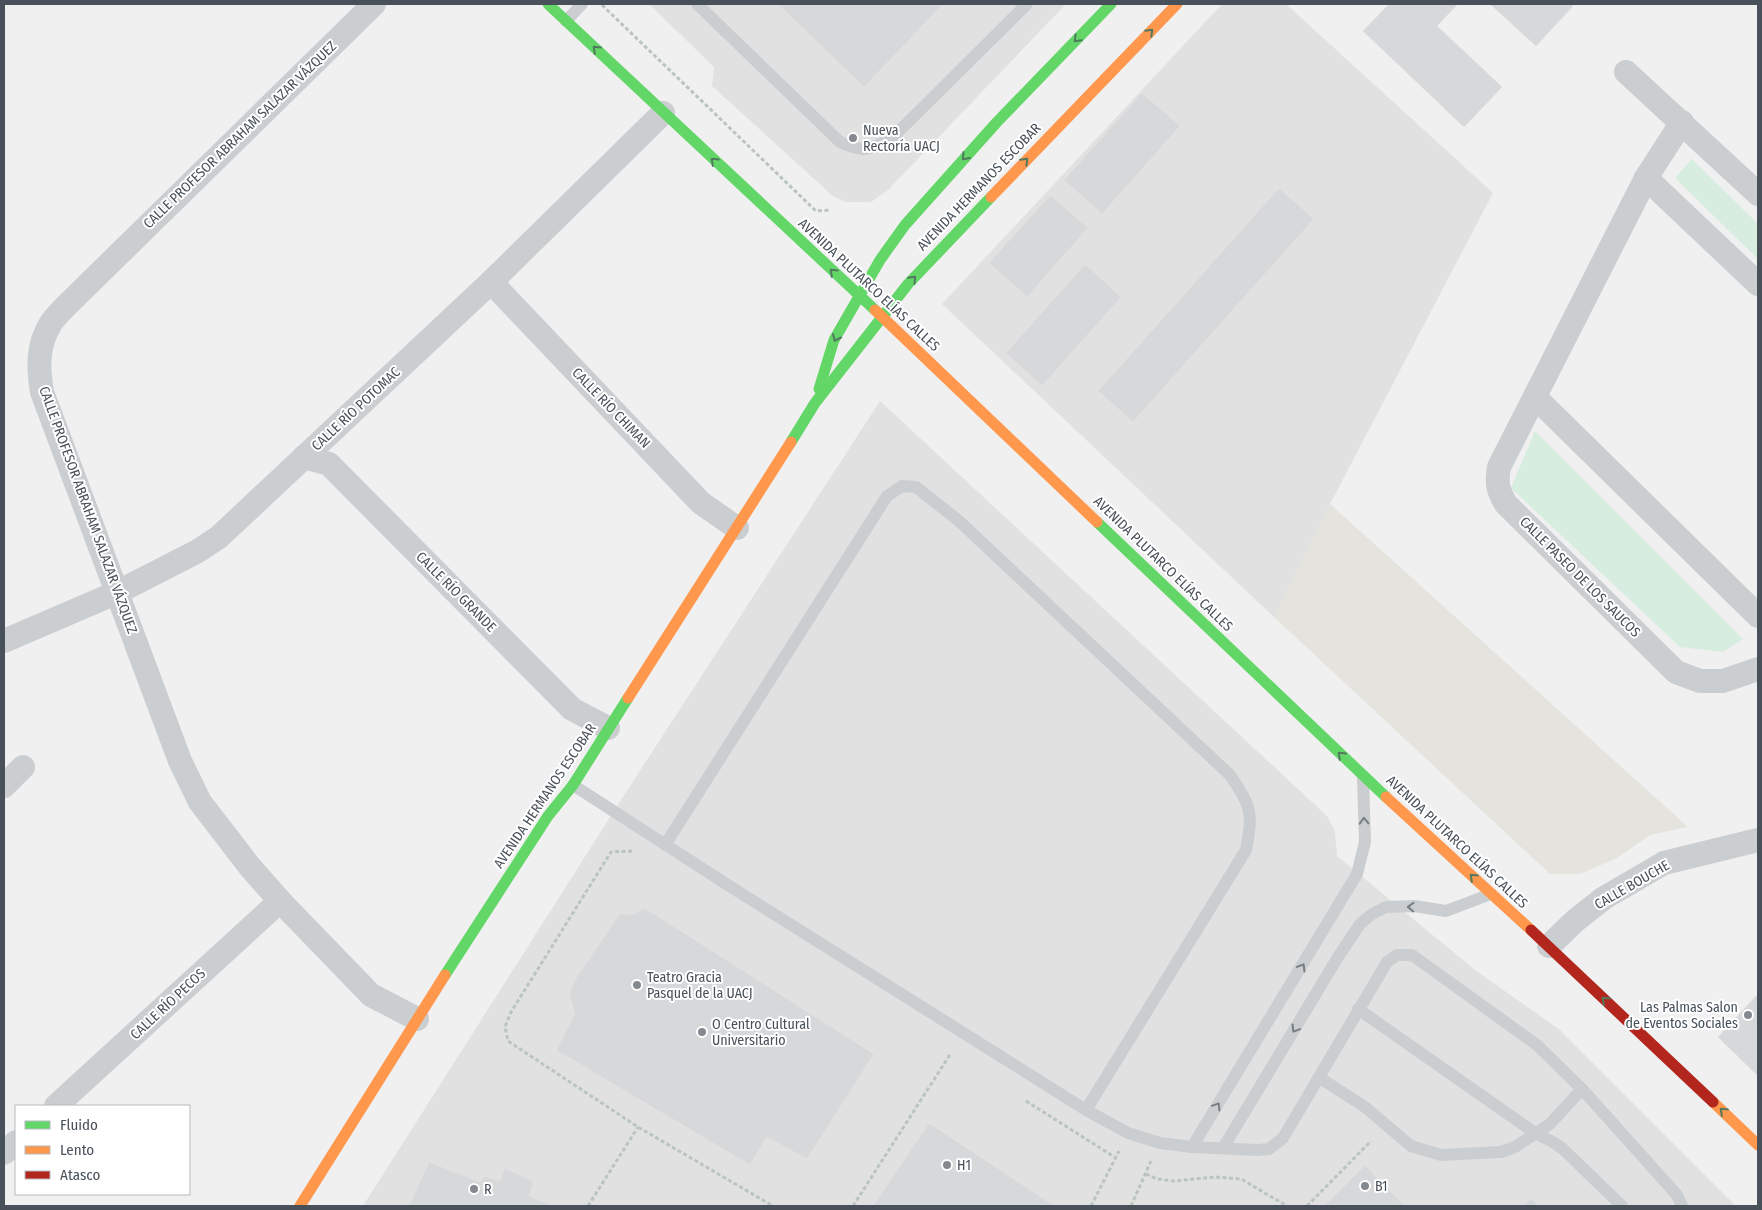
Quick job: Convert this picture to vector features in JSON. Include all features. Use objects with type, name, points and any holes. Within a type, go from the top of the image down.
[{"type":"main road","name":"AVENIDA PLUTARCO ELÍAS CALLES","points":[[548,4],[662,113],[882,316],[1363,776],[1549,946],[1758,1145]]},
{"type":"main road","name":"AVENIDA HERMANOS ESCOBAR","points":[[815,402],[834,340],[858,295],[890,245],[919,207],[997,122],[1111,4]]},
{"type":"main road","name":"AVENIDA HERMANOS ESCOBAR","points":[[300,1206],[417,1019],[548,816],[573,785],[815,402],[853,356],[882,316],[926,265],[1177,4]]},
{"type":"main road","points":[[1125,57],[1130,35]]},
{"type":"street","name":"CALLE PROFESOR ABRAHAM SALAZAR VÁZQUEZ","points":[[374,4],[66,305],[51,323],[41,345],[38,369],[42,392],[177,752],[200,802],[250,867],[280,901],[371,995],[417,1019]]},
{"type":"street","points":[[1626,72],[1758,194]]},
{"type":"street","name":"CALLE RÍO POTOMAC","points":[[4,641],[118,592],[198,551],[218,537],[491,282],[662,113]]},
{"type":"street","name":"CALLE PASEO DE LOS SAUCOS","points":[[1682,122],[1646,178],[1499,467],[1496,478],[1498,491],[1506,504],[1676,672],[1700,681],[1723,681],[1758,669]]},
{"type":"street","points":[[1646,178],[1758,284]]},
{"type":"street","name":"CALLE RÍO CHIMAN","points":[[491,282],[701,503],[737,528]]},
{"type":"street","points":[[1535,397],[1758,616]]},
{"type":"street","name":"CALLE RÍO GRANDE","points":[[304,456],[329,464],[572,709],[608,728]]},
{"type":"street","points":[[4,786],[23,767]]},
{"type":"street","name":"CALLE BOUCHE","points":[[1549,946],[1576,920],[1604,898],[1664,863],[1758,840]]},
{"type":"street","name":"CALLE RÍO PECOS","points":[[57,1105],[280,901]]},
{"type":"street","points":[[4,1153],[15,1143]]},
{"type":"lane","points":[[566,21],[582,4]]},
{"type":"lane","points":[[698,4],[840,142],[856,149],[872,148],[892,139],[1027,4]]},
{"type":"lane","points":[[665,845],[887,496],[902,486],[916,487],[960,521],[1230,775],[1245,798],[1251,816],[1246,850],[1086,1110]]},
{"type":"lane","points":[[1192,1147],[1357,874],[1365,842],[1363,776]]},
{"type":"lane","points":[[573,785],[1086,1110],[1128,1133],[1160,1143],[1192,1147],[1269,1149],[1283,1138],[1387,962],[1397,955],[1412,955],[1537,1045],[1582,1089],[1677,1195],[1682,1206]]},
{"type":"lane","points":[[1223,1148],[1338,957],[1360,924],[1372,914],[1386,907],[1414,906],[1446,911],[1492,894]]},
{"type":"lane","points":[[1358,1009],[1535,1133],[1554,1142],[1622,1206]]},
{"type":"lane","points":[[1320,1078],[1365,1108],[1411,1146],[1441,1155],[1501,1152],[1514,1147],[1550,1124],[1582,1089]]},
{"type":"path","points":[[601,4],[816,211],[831,210]]},
{"type":"path","points":[[612,852],[511,1012],[505,1027],[508,1041],[638,1127],[773,1206]]},
{"type":"path","points":[[853,1206],[951,1053]]},
{"type":"path","points":[[1307,1206],[1386,1126]]},
{"type":"path","points":[[588,1206],[638,1127]]},
{"type":"path","points":[[1091,1206],[1128,1133]]},
{"type":"path","points":[[1131,1206],[1160,1143]]},
{"type":"path","points":[[1146,1174],[1157,1179],[1174,1181],[1215,1177],[1241,1179],[1287,1206]]},
{"type":"shaded area","name":"Nueva Rectoría UACJ","points":[[649,4],[1066,4],[888,190],[871,202],[846,202],[834,197],[712,86],[714,67]]},
{"type":"shaded area","points":[[1222,4],[1286,4],[1493,193],[1330,504],[1275,618],[942,304]]},
{"type":"shaded area","points":[[880,401],[1327,816],[1335,831],[1337,856],[1475,970],[1560,1030],[1736,1206],[363,1206],[619,803]]},
{"type":"shaded area","points":[[1330,504],[1688,827],[1650,835],[1617,858],[1580,874],[1550,874],[1275,618]]},
{"type":"green space","points":[[1692,159],[1758,224],[1758,259],[1675,178]]},
{"type":"green space","points":[[1535,431],[1743,639],[1723,652],[1680,647],[1511,488]]},
{"type":"building","name":"Nueva Rectoría UACJ","points":[[778,4],[943,4],[864,87]]},
{"type":"building","points":[[1389,4],[1458,4],[1437,26],[1502,87],[1464,127],[1363,31]]},
{"type":"building","points":[[1490,4],[1571,4],[1573,6],[1536,46]]},
{"type":"building","points":[[1142,93],[1180,126],[1102,214],[1064,180]]},
{"type":"building","points":[[1279,188],[1314,219],[1133,422],[1098,391]]},
{"type":"building","points":[[1050,195],[1088,228],[1027,297],[989,263]]},
{"type":"building","points":[[1085,264],[1121,297],[1042,386],[1006,353]]},
{"type":"building","name":"O Centro Cultural Universitario","points":[[645,908],[874,1054],[807,1159],[767,1137],[750,1165],[556,1050],[575,1014],[569,994],[576,978],[620,913],[631,915]]},
{"type":"building","name":"Las Palmas Salon de Eventos Sociales","points":[[1758,994],[1758,1076],[1718,1037]]},
{"type":"building","name":"H1","points":[[929,1123],[1055,1206],[873,1206]]},
{"type":"building","name":"R","points":[[429,1162],[480,1182],[485,1176],[500,1181],[505,1168],[534,1182],[529,1196],[552,1206],[409,1206]]},
{"type":"building","name":"B1","points":[[1365,1165],[1405,1206],[1324,1206]]},
{"type":"building","points":[[1531,1198],[1539,1206],[1522,1206]]},
{"type":"traffic: fast","points":[[548,4],[875,310]]},
{"type":"traffic: fast","points":[[819,389],[834,340],[880,260],[905,225],[997,122],[1111,4]]},
{"type":"traffic: fast","points":[[791,442],[815,403],[908,284],[991,197]]},
{"type":"traffic: fast","points":[[1097,522],[1386,797]]},
{"type":"traffic: fast","points":[[445,975],[548,816],[573,785],[628,698]]},
{"type":"traffic: slow","points":[[991,197],[1177,4]]},
{"type":"traffic: slow","points":[[875,310],[1097,522]]},
{"type":"traffic: slow","points":[[628,698],[791,442]]},
{"type":"traffic: slow","points":[[1386,797],[1531,930]]},
{"type":"traffic: slow","points":[[300,1206],[445,975]]},
{"type":"traffic: slow","points":[[1713,1102],[1758,1145]]},
{"type":"traffic: jam","points":[[1531,930],[1713,1102]]},
{"type":"place","name":"Nueva Rectoría UACJ","points":[[853,138]]},
{"type":"place","name":"Teatro Gracia Pasquel de la UACJ","points":[[637,985]]},
{"type":"place","name":"Las Palmas Salon de Eventos Sociales","points":[[1748,1015]]},
{"type":"place","name":"O Centro Cultural Universitario","points":[[702,1032]]},
{"type":"place","name":"H1","points":[[947,1165]]},
{"type":"place","name":"B1","points":[[1365,1186]]},
{"type":"place","name":"R","points":[[474,1189]]}]
